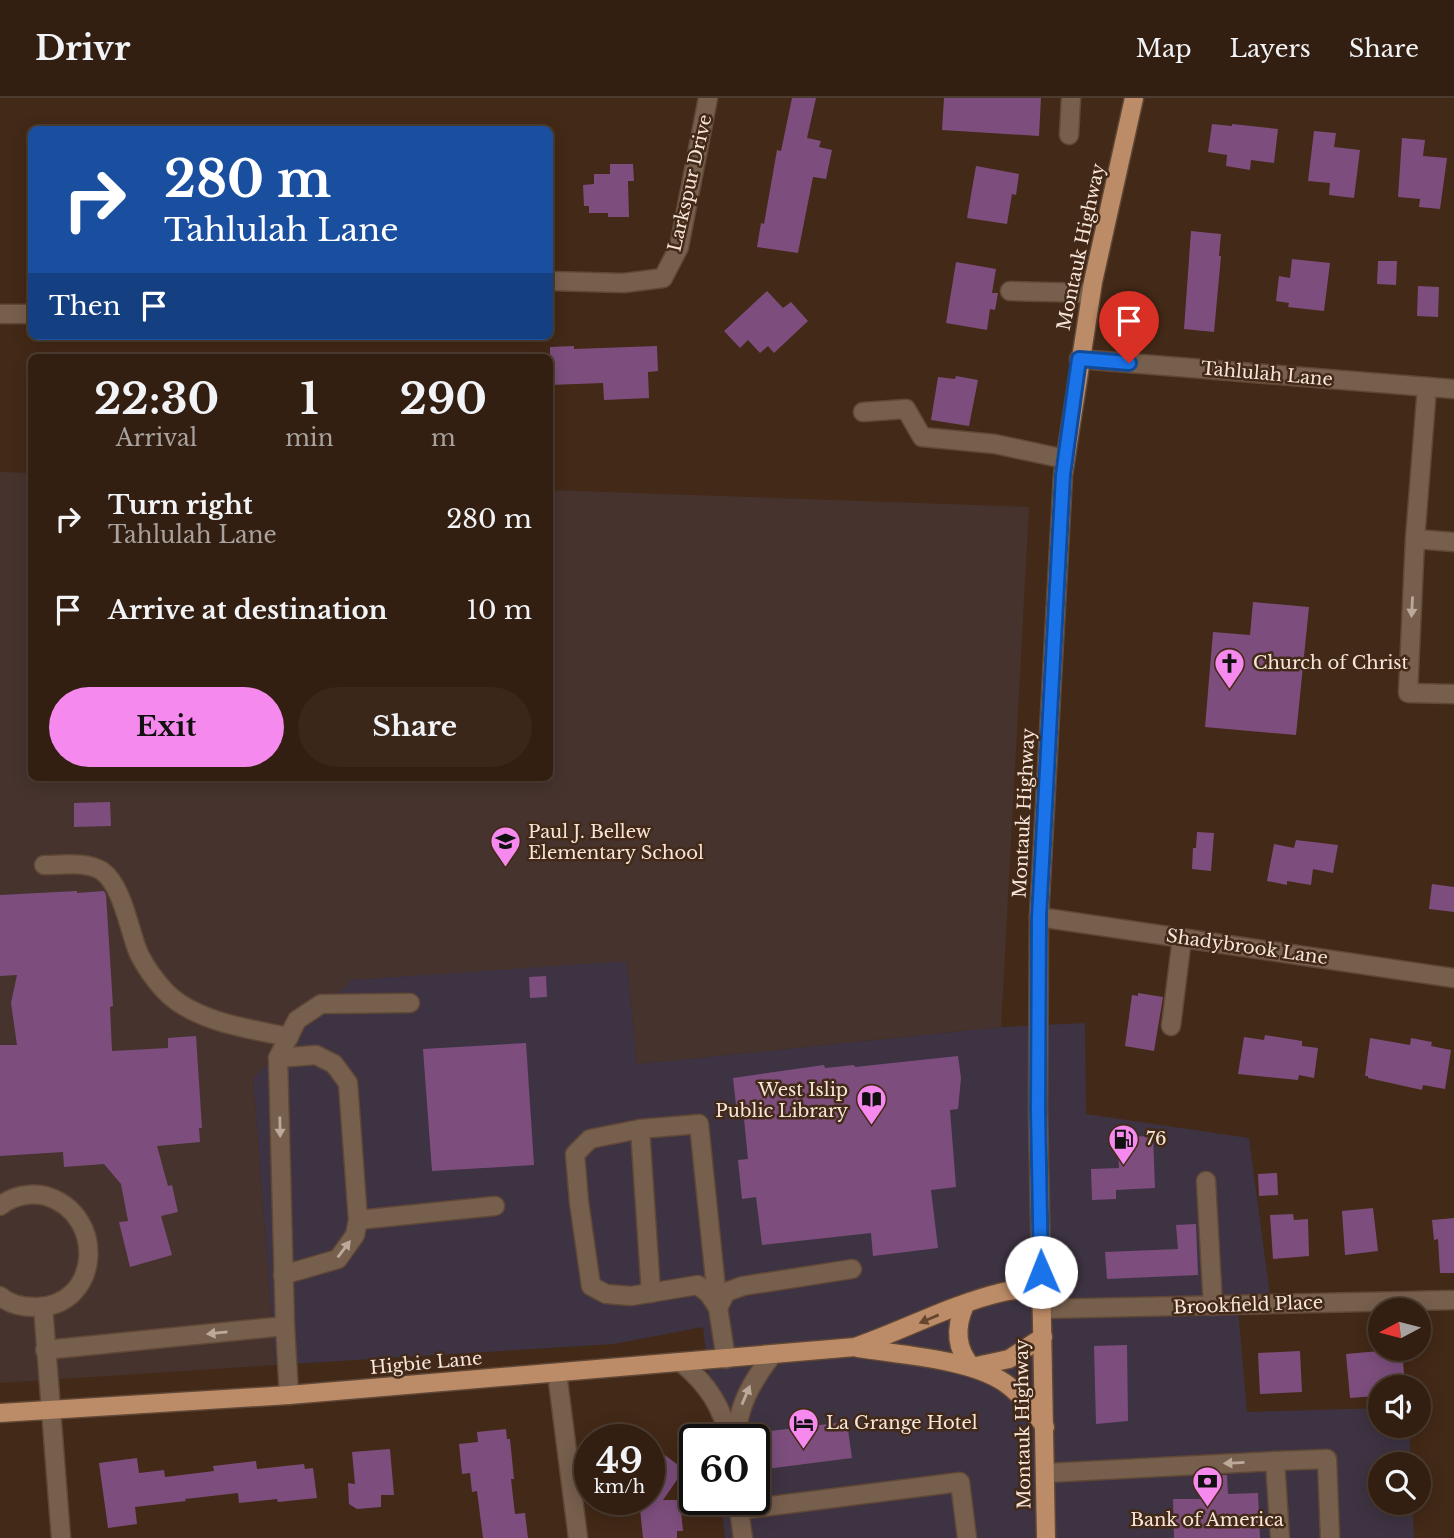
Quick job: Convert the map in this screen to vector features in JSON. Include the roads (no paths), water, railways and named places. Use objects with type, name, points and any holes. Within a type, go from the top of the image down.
[{"type":"main road","name":"Montauk Highway","points":[[1046,1538],[1038,1110],[1039,917],[1065,459],[1091,293],[1134,98]]},
{"type":"main road","name":"Higbie Lane","points":[[0,1413],[289,1395],[855,1347],[1004,1292],[1041,1288]]},
{"type":"main road","points":[[965,1305],[960,1316],[958,1336],[965,1359],[972,1367]]},
{"type":"main road","name":"Higbie Lane","points":[[972,1367],[1009,1359],[1043,1337]]},
{"type":"main road","name":"Higbie Lane","points":[[855,1347],[972,1367],[1006,1384],[1027,1402],[1045,1427]]},
{"type":"street","name":"Larkspur Drive","points":[[553,281],[624,283],[663,278],[679,247],[708,98]]},
{"type":"street","points":[[1069,135],[1071,98]]},
{"type":"street","points":[[1010,291],[1091,293]]},
{"type":"street","points":[[0,314],[28,314]]},
{"type":"street","name":"Tahlulah Lane","points":[[1079,359],[1454,389]]},
{"type":"street","points":[[1427,387],[1415,539],[1408,693],[1454,694]]},
{"type":"street","points":[[863,412],[905,409],[922,437],[995,444],[1065,459]]},
{"type":"street","points":[[1415,539],[1454,542]]},
{"type":"street","points":[[44,865],[85,865],[102,871],[114,884],[140,956],[164,990],[184,1006],[230,1025],[289,1037]]},
{"type":"street","name":"Shadybrook Lane","points":[[1039,917],[1454,978]]},
{"type":"street","points":[[1171,1026],[1182,938]]},
{"type":"street","points":[[289,1395],[278,1058],[297,1020],[321,1004],[410,1003]]},
{"type":"street","points":[[278,1058],[316,1055],[334,1064],[348,1083],[358,1220],[355,1235],[338,1259],[283,1275]]},
{"type":"street","points":[[718,1308],[709,1294],[698,1285],[631,1296],[606,1294],[591,1286],[575,1154],[590,1139],[640,1129],[699,1124],[718,1308],[726,1359]]},
{"type":"street","points":[[640,1129],[651,1293]]},
{"type":"street","points":[[1206,1181],[1213,1306]]},
{"type":"street","points":[[0,1206],[22,1195],[40,1195],[57,1200],[72,1210],[83,1224],[89,1241],[89,1259],[84,1276],[74,1291],[60,1301],[43,1307],[23,1307],[0,1296]]},
{"type":"street","points":[[358,1220],[495,1206]]},
{"type":"street","points":[[718,1308],[726,1292],[743,1286],[852,1269]]},
{"type":"street","name":"Brookfield Place","points":[[1042,1310],[1454,1300]]},
{"type":"street","points":[[43,1307],[61,1538]]},
{"type":"street","points":[[46,1350],[285,1326]]},
{"type":"street","points":[[737,1424],[751,1383],[772,1355]]},
{"type":"street","points":[[682,1363],[707,1387],[718,1404],[724,1424]]},
{"type":"street","points":[[557,1373],[578,1538]]},
{"type":"street","points":[[1046,1473],[1327,1459],[1330,1538]]},
{"type":"street","points":[[1275,1461],[1280,1538]]},
{"type":"street","points":[[770,1502],[960,1482],[967,1538]]},
{"type":"street","points":[[740,1515],[743,1538]]},
{"type":"place","name":"Church of Christ","points":[[1230,690]]},
{"type":"place","name":"Paul J. Bellew Elementary School","points":[[505,869]]},
{"type":"place","name":"West Islip Public Library","points":[[871,1127]]},
{"type":"place","name":"76","points":[[1123,1166]]},
{"type":"place","name":"La Grange Hotel","points":[[803,1450]]},
{"type":"place","name":"Bank of America","points":[[1207,1509]]}]
